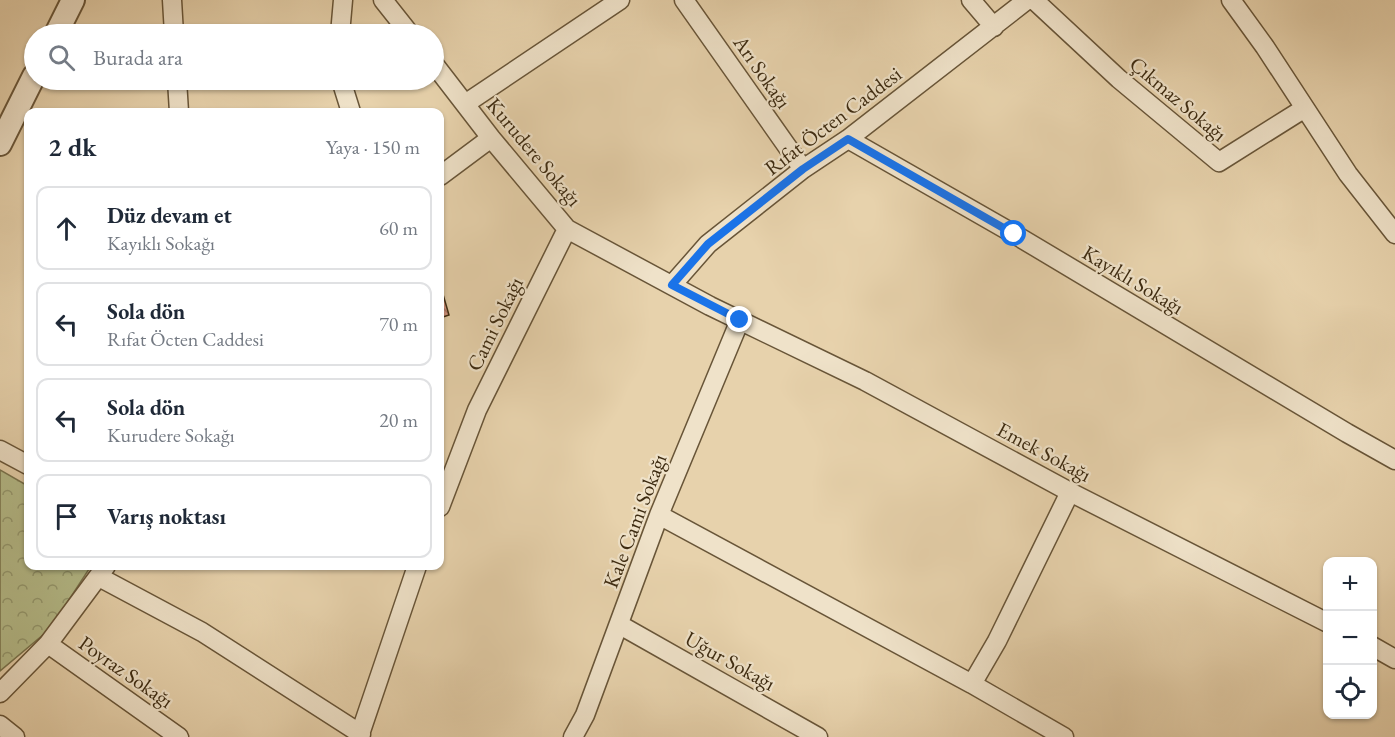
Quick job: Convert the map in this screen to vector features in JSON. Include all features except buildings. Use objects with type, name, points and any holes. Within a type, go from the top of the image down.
[{"type":"street","points":[[61,24],[73,0]]},
{"type":"street","points":[[172,0],[173,24]]},
{"type":"street","points":[[341,24],[343,0]]},
{"type":"street","points":[[383,0],[402,24]]},
{"type":"street","points":[[465,104],[620,0]]},
{"type":"street","name":"Arı Sokağı","points":[[684,0],[803,169]]},
{"type":"street","points":[[972,0],[994,27]]},
{"type":"street","name":"Rıfat Öcten Caddesi","points":[[672,285],[708,244],[803,169],[848,139],[1027,0]]},
{"type":"street","name":"Çıkmaz Sokağı","points":[[1034,0],[1119,79],[1219,162],[1305,108]]},
{"type":"street","points":[[1231,0],[1348,174],[1395,234]]},
{"type":"street","name":"Kurudere Sokağı","points":[[444,77],[491,138],[567,229],[740,320]]},
{"type":"street","points":[[0,144],[27,90]]},
{"type":"street","points":[[178,90],[179,108]]},
{"type":"street","points":[[344,90],[350,108]]},
{"type":"street","points":[[444,173],[491,138]]},
{"type":"street","name":"Kayıklı Sokağı","points":[[848,139],[1014,234],[1326,422],[1395,460]]},
{"type":"street","name":"Cami Sokağı","points":[[444,497],[477,410],[567,229]]},
{"type":"street","name":"Emek Sokağı","points":[[740,320],[865,381],[1070,492],[1323,620]]},
{"type":"street","name":"Kale Cami Sokağı","points":[[573,737],[585,715],[620,625],[659,514],[740,320]]},
{"type":"street","points":[[0,450],[24,463]]},
{"type":"street","points":[[972,684],[997,641],[1070,492]]},
{"type":"street","points":[[659,514],[972,684],[1064,737]]},
{"type":"street","points":[[0,693],[48,644],[102,571],[202,632],[360,735],[416,570]]},
{"type":"street","name":"Uğur Sokağı","points":[[620,625],[818,737]]},
{"type":"street","name":"Poyraz Sokağı","points":[[48,644],[179,737]]},
{"type":"street","points":[[1377,649],[1395,659]]},
{"type":"street","points":[[0,725],[15,737]]},
{"type":"green space","points":[[0,470],[24,484],[24,570],[88,570],[50,629],[0,671]]},
{"type":"route","points":[[740,320],[672,285],[708,244],[803,169],[848,139],[1014,234]]}]
